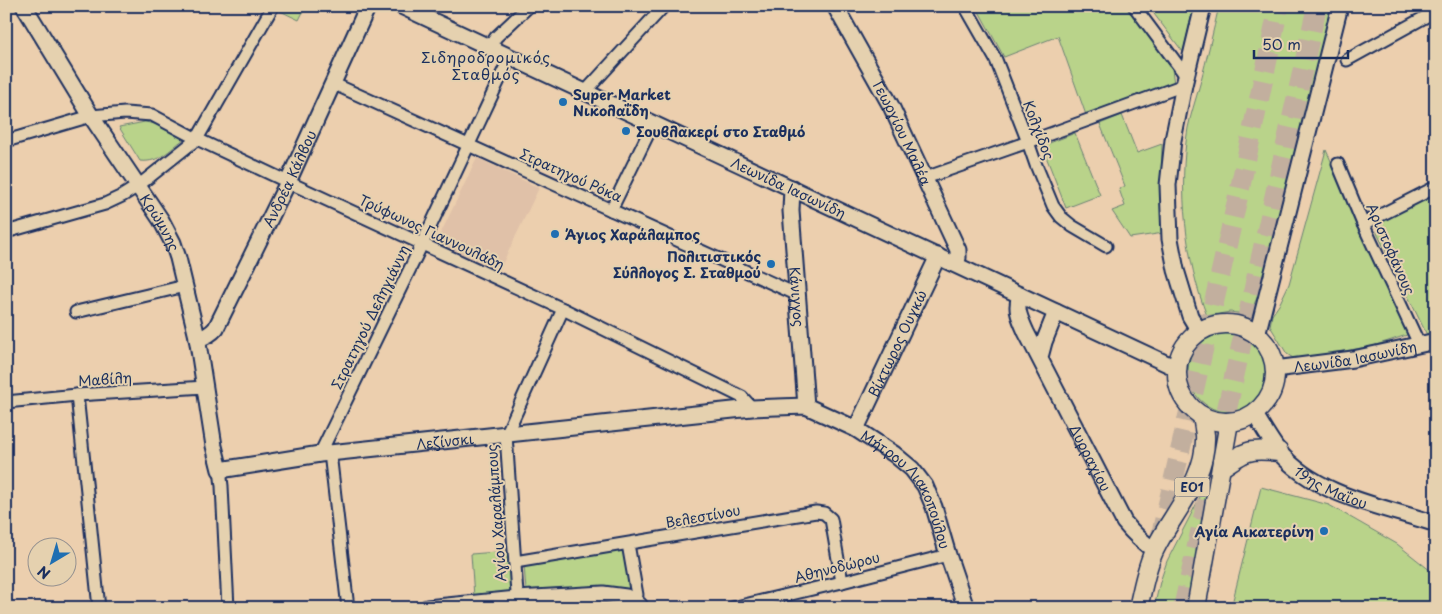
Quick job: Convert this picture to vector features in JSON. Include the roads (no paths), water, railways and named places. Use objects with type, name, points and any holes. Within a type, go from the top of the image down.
[{"type":"main road","points":[[1229,323],[1244,326],[1257,334],[1266,344],[1272,356],[1275,369],[1274,382],[1270,394],[1263,405],[1254,413],[1242,419],[1229,422],[1210,420],[1190,407],[1182,395],[1177,382],[1176,368],[1180,353],[1188,340],[1199,331],[1213,324],[1229,323]]},
{"type":"main road","name":"ΕΟ1","points":[[1138,608],[1146,573],[1154,550],[1191,490],[1200,468],[1205,436],[1202,416]]},
{"type":"main road","name":"ΕΟ1","points":[[1196,608],[1229,422]]},
{"type":"main road","points":[[1221,468],[1241,454],[1253,450],[1262,449],[1279,452]]},
{"type":"street","name":"Κρώμνης","points":[[24,6],[91,116],[161,220],[173,243],[186,286],[197,339],[220,470]]},
{"type":"street","points":[[6,232],[105,204],[122,196],[138,186],[197,138],[273,6]]},
{"type":"street","name":"Ανδρέα Κάλβου","points":[[197,339],[212,333],[216,328],[288,182],[368,6]]},
{"type":"street","name":"Λεωνίδα Ιασωνίδη","points":[[401,6],[1176,368]]},
{"type":"street","points":[[489,47],[496,37],[529,6]]},
{"type":"street","points":[[585,92],[664,6]]},
{"type":"street","name":"Γεωργίου Μαλέα","points":[[835,6],[891,106],[925,178],[958,250],[958,258],[955,264]]},
{"type":"street","name":"Κολχίδος","points":[[965,6],[996,60],[1053,206],[1061,217],[1072,226],[1106,246]]},
{"type":"street","points":[[1134,6],[1185,81]]},
{"type":"street","points":[[1199,331],[1190,316],[1176,270],[1170,239],[1168,185],[1173,140],[1203,6]]},
{"type":"street","points":[[1257,334],[1340,6]]},
{"type":"street","points":[[1347,60],[1436,11]]},
{"type":"street","name":"Στρατηγού Δεληγιάννη","points":[[325,454],[510,57]]},
{"type":"street","points":[[925,178],[1028,142],[1185,81]]},
{"type":"street","name":"Στρατηγού Ρόκα","points":[[332,83],[798,295]]},
{"type":"street","name":"Τρύφωνος Γιαννουλάδη","points":[[6,141],[91,116],[125,112],[152,115],[288,182],[563,309],[742,397],[752,408]]},
{"type":"street","points":[[611,210],[653,124]]},
{"type":"street","name":"Αριστοφάνους","points":[[1338,164],[1363,224],[1419,344]]},
{"type":"street","points":[[1363,224],[1436,187]]},
{"type":"street","name":"Κάνιγγος","points":[[792,188],[791,211],[806,406]]},
{"type":"street","name":"Βίκτωρος Ουγκώ","points":[[856,429],[938,256]]},
{"type":"street","points":[[76,312],[186,286]]},
{"type":"street","name":"Δυρραχίου","points":[[1020,295],[1018,312],[1026,332],[1124,522],[1144,544],[1154,550]]},
{"type":"street","name":"Αγίου Χαραλάμπους","points":[[517,603],[506,435],[563,309]]},
{"type":"street","points":[[1040,357],[1056,312]]},
{"type":"street","name":"Λεωνίδα Ιασωνίδη","points":[[1275,369],[1353,360],[1436,341]]},
{"type":"street","name":"Μαβίλη","points":[[6,402],[77,395],[205,387]]},
{"type":"street","points":[[77,395],[99,608]]},
{"type":"street","name":"Λεζίνσκι","points":[[220,470],[325,454],[752,408],[806,406]]},
{"type":"street","name":"Μήτρου Λιακοπούλου","points":[[806,406],[856,429],[894,454],[912,469],[925,486],[934,507],[966,608]]},
{"type":"street","name":"19ης Μαΐου","points":[[1254,413],[1279,452],[1317,483],[1344,495],[1436,524]]},
{"type":"street","points":[[325,454],[348,608]]},
{"type":"street","points":[[220,470],[228,608]]},
{"type":"street","name":"Βελεστίνου","points":[[515,562],[816,512],[824,513],[830,519],[842,582]]},
{"type":"street","points":[[628,544],[637,604]]},
{"type":"street","name":"Αθηνοδώρου","points":[[732,608],[948,555]]},
{"type":"street","points":[[426,608],[517,603],[603,594],[626,597],[637,604]]},
{"type":"tunnel","points":[[1160,539],[1240,188],[1279,6]]},
{"type":"tunnel","points":[[1220,440],[1317,6]]},
{"type":"tunnel","points":[[1183,608],[1210,488]]},
{"type":"place","name":"Super Market Νικολαΐδη","points":[[563,102]]},
{"type":"place","name":"Σουβλακερί στο Σταθμό","points":[[626,131]]},
{"type":"place","name":"Άγιος Χαράλαμπος","points":[[555,234]]},
{"type":"place","name":"Πολιτιστικός Σύλλογος Σ. Σταθμού","points":[[771,264]]},
{"type":"place","name":"Αγία Αικατερίνη","points":[[1324,531]]},
{"type":"district","name":"Σιδηροδρομικός Σταθμός","points":[[486,64]]}]
